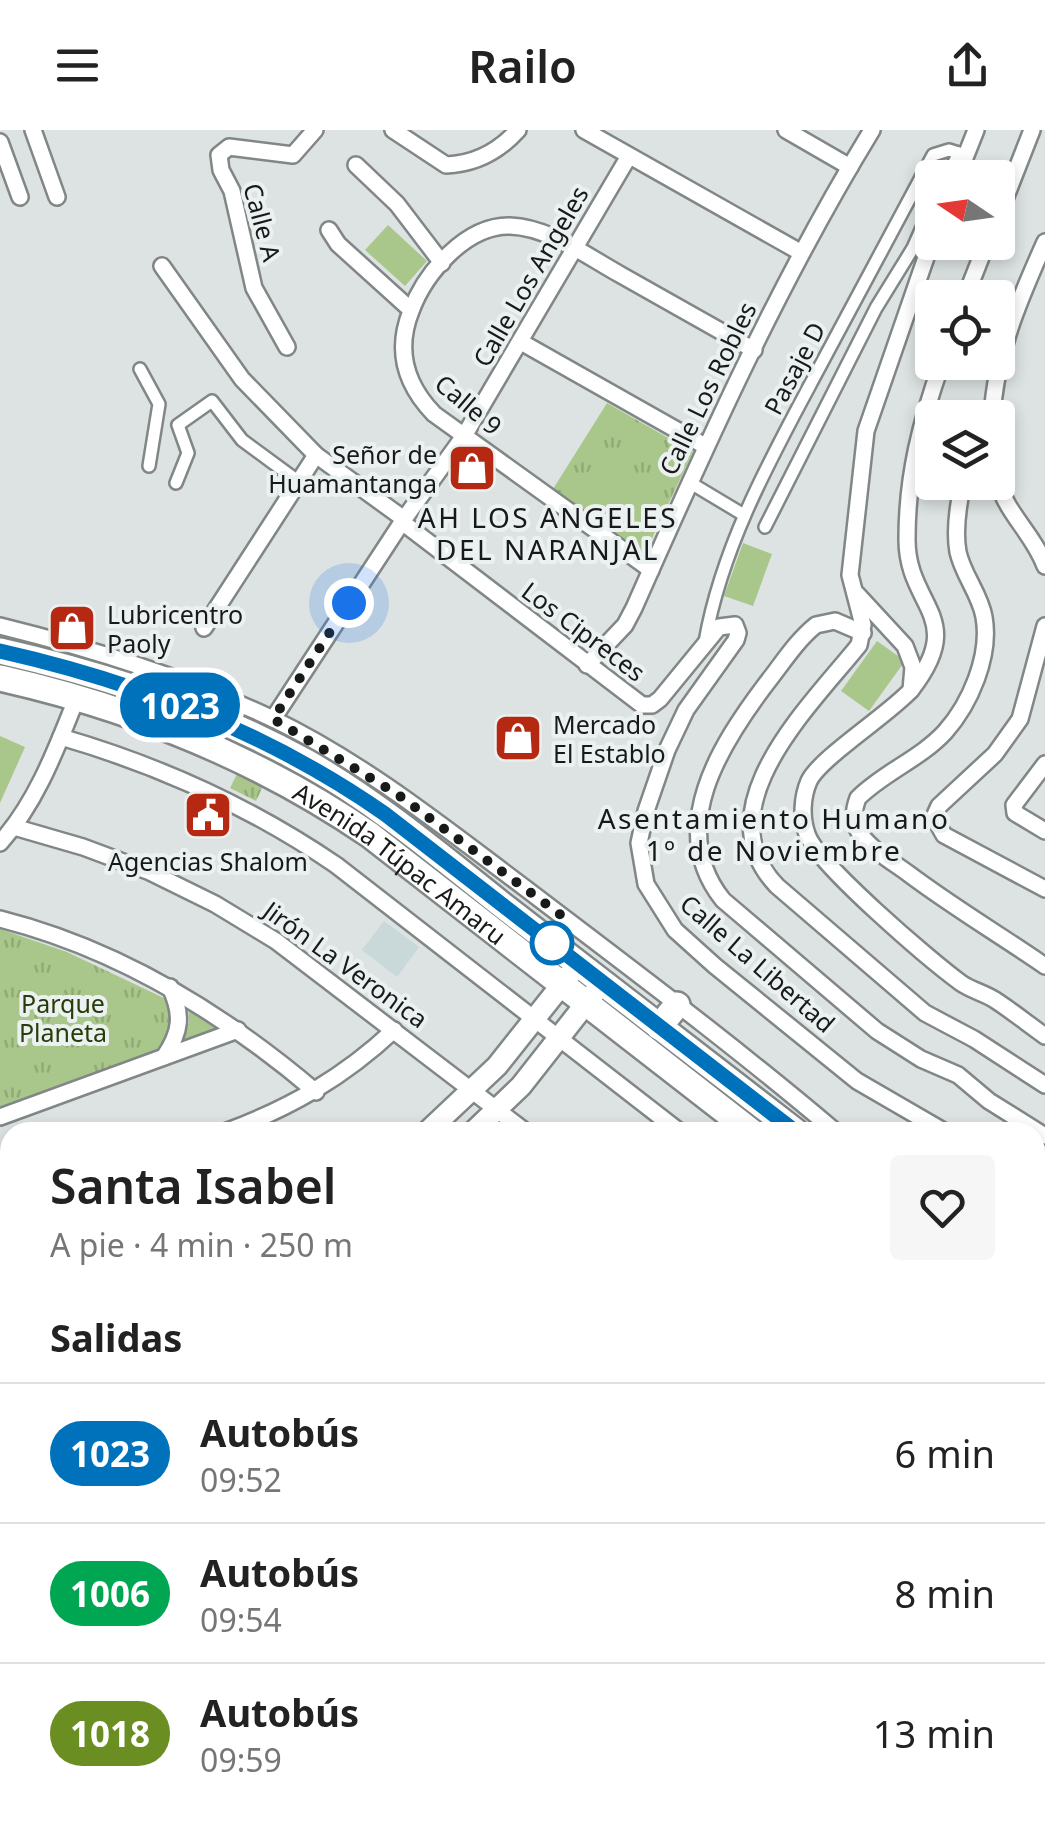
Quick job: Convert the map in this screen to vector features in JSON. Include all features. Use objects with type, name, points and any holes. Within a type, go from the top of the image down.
[{"type":"highway","name":"Avenida Túpac Amaru","points":[[0,651],[118,670],[308,764],[385,814],[783,1122]]},
{"type":"highway","name":"Avenida Túpac Amaru","points":[[0,678],[77,697],[185,734],[318,802],[370,835],[739,1122]]},
{"type":"highway","points":[[281,723],[308,764]]},
{"type":"highway","points":[[659,1027],[677,1005]]},
{"type":"street","points":[[33,130],[57,197]]},
{"type":"street","name":"Calle A","points":[[286,346],[254,288],[232,191],[221,170],[219,155],[228,147],[293,155],[315,130]]},
{"type":"street","points":[[394,130],[446,165],[458,165],[484,157],[504,145],[518,130]]},
{"type":"street","points":[[584,130],[800,252]]},
{"type":"street","points":[[786,130],[850,166]]},
{"type":"street","name":"Calle Los Robles","points":[[587,665],[625,625],[705,446],[800,252],[872,130]]},
{"type":"street","points":[[958,160],[976,130]]},
{"type":"street","points":[[1015,173],[1032,130]]},
{"type":"street","points":[[0,142],[20,198]]},
{"type":"street","name":"Pasaje D","points":[[705,642],[710,614],[744,516],[791,420],[933,155],[949,150],[962,154]]},
{"type":"street","points":[[961,160],[962,154]]},
{"type":"street","name":"Calle Los Angeles","points":[[281,723],[403,521],[464,436],[629,156]]},
{"type":"street","points":[[356,165],[397,204],[442,263]]},
{"type":"street","name":"Calle 9","points":[[651,570],[434,414],[416,396],[408,381],[403,344],[411,310],[442,263],[475,236],[506,226],[540,232],[574,249],[754,350]]},
{"type":"street","points":[[329,230],[338,244],[411,310]]},
{"type":"street","points":[[765,527],[915,238]]},
{"type":"street","points":[[990,400],[1008,330],[1045,242]]},
{"type":"street","points":[[925,260],[866,431],[850,575],[863,633],[859,645],[765,768],[753,810],[754,848],[777,886],[925,1012],[1045,1085]]},
{"type":"street","name":"Los Cipreces","points":[[162,266],[242,379],[316,456],[642,705],[652,705],[660,698],[705,642]]},
{"type":"street","points":[[521,342],[705,446]]},
{"type":"street","points":[[140,369],[159,404],[150,466]]},
{"type":"street","points":[[936,380],[914,449],[906,540],[908,558],[935,626],[934,656],[911,690],[880,720],[818,768],[808,782],[803,818],[807,836],[833,871],[962,984],[993,999],[1045,1036]]},
{"type":"street","points":[[993,393],[993,400]]},
{"type":"street","points":[[176,483],[188,452],[178,425],[212,401],[242,440],[299,482]]},
{"type":"street","points":[[204,628],[316,456]]},
{"type":"street","points":[[689,482],[744,516]]},
{"type":"street","points":[[960,500],[958,555],[984,617],[985,646],[976,678],[963,708],[945,732],[858,798],[854,822],[860,834],[878,851],[1045,966]]},
{"type":"street","points":[[1006,500],[1045,566]]},
{"type":"street","points":[[854,591],[905,646],[913,667],[911,690]]},
{"type":"street","points":[[863,633],[835,621],[806,632],[733,728],[719,753],[702,808],[698,844],[706,875],[723,900],[877,1031],[921,1059],[958,1075],[1023,1122]]},
{"type":"street","name":"Calle La Libertad","points":[[705,642],[725,624],[738,628],[736,640],[686,710],[651,796],[638,842],[646,884],[675,930],[716,966],[857,1082],[928,1122]]},
{"type":"street","name":"Avenida Túpac Amaru","points":[[0,626],[118,670],[281,723],[397,794],[620,959],[823,1122]]},
{"type":"street","points":[[1045,626],[1030,688],[1014,729],[934,817],[944,835],[1045,889]]},
{"type":"street","points":[[0,843],[14,828],[41,782],[77,697]]},
{"type":"street","name":"Avenida Túpac Amaru","points":[[61,737],[201,787],[296,838],[667,1122]]},
{"type":"street","points":[[1045,764],[1014,805],[1015,814],[1045,830]]},
{"type":"street","name":"Jirón La Veronica","points":[[14,828],[134,866],[215,904],[276,941],[513,1122]]},
{"type":"street","points":[[0,920],[70,942],[170,987],[238,1030],[316,1092]]},
{"type":"street","points":[[439,1122],[474,1090],[535,1020],[595,941]]},
{"type":"street","points":[[484,1122],[559,1038],[620,959]]},
{"type":"street","points":[[164,1057],[174,1042],[180,1017],[170,987]]},
{"type":"street","points":[[0,1117],[238,1030]]},
{"type":"street","points":[[248,1122],[316,1092],[394,1030]]},
{"type":"shaded area","points":[[384,921],[419,947],[397,977],[362,950]]},
{"type":"green space","points":[[388,225],[427,261],[405,286],[365,250]]},
{"type":"green space","points":[[607,403],[693,452],[645,553],[553,489]]},
{"type":"green space","points":[[599,455],[657,493],[634,529],[576,491]]},
{"type":"green space","points":[[743,543],[772,554],[753,606],[724,596]]},
{"type":"green space","points":[[877,641],[905,661],[869,711],[841,691]]},
{"type":"green space","points":[[0,736],[25,747],[0,803]]},
{"type":"green space","points":[[237,774],[263,786],[256,801],[230,788]]},
{"type":"green space","name":"Parque Planeta","points":[[0,929],[67,952],[168,1000],[172,1020],[162,1045],[158,1050],[0,1109]]},
{"type":"green space","points":[[188,1003],[228,1027],[182,1044],[189,1022]]},
{"type":"bus line","name":"1023","points":[[0,651],[60,664],[167,700],[275,746],[340,783],[783,1122]]},
{"type":"place","name":"Señor de Huamantanga","points":[[472,468]]},
{"type":"place","name":"Lubricentro Paoly","points":[[72,628]]},
{"type":"place","name":"Mercado El Establo","points":[[518,738]]},
{"type":"place","name":"Agencias Shalom","points":[[208,815]]},
{"type":"district","name":"AH LOS ANGELES DEL NARANJAL","points":[[548,533]]},
{"type":"district","name":"Asentamiento Humano 1º de Noviembre","points":[[774,834]]},
{"type":"route","points":[[349,603],[273,719],[397,794],[565,918],[552,943]]}]
